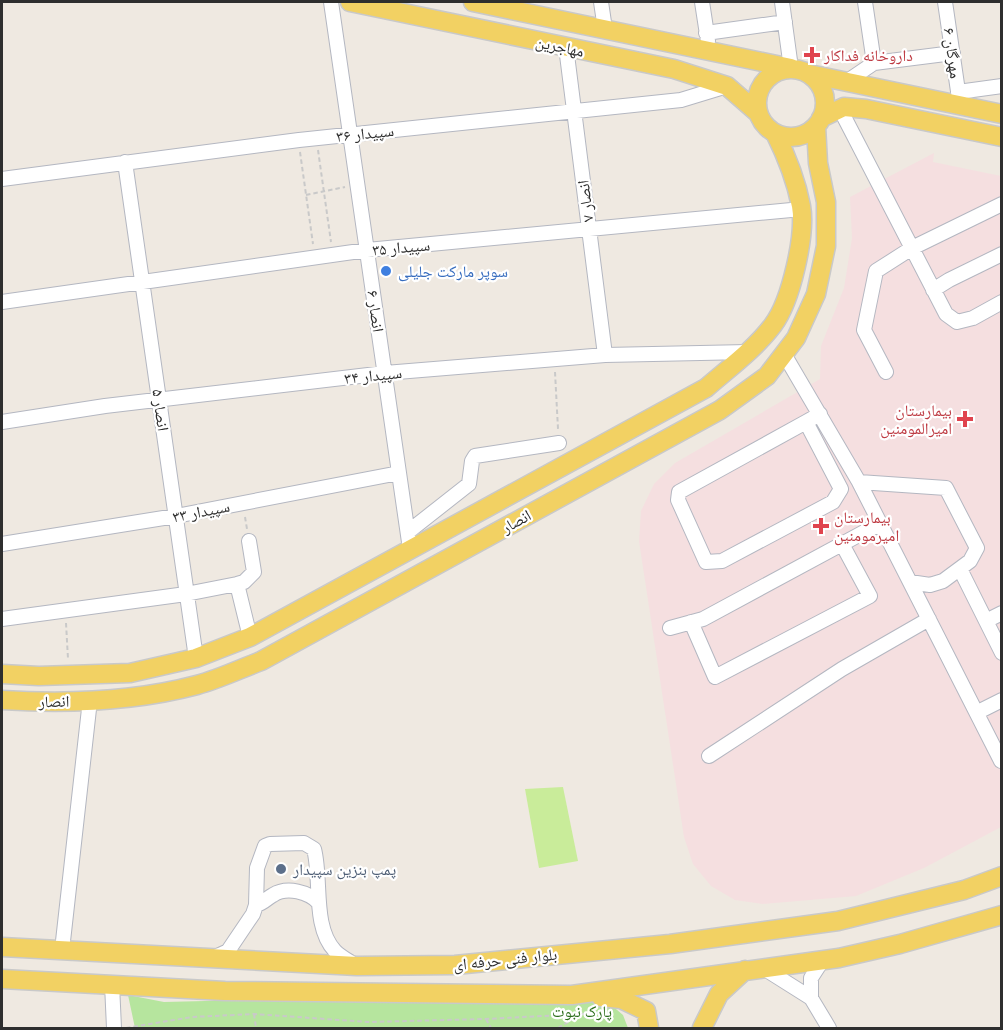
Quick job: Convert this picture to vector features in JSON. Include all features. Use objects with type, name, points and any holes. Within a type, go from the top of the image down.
[{"type":"main road","name":"مهاجرین","points":[[351,2],[674,69],[727,86],[758,113]]},
{"type":"main road","name":"مهاجرین","points":[[473,2],[791,68]]},
{"type":"main road","points":[[809,74],[822,89],[825,99],[825,109],[818,122],[809,132],[792,137],[775,133],[768,128],[758,113],[758,95],[766,80],[781,70],[791,68],[846,82],[959,99],[1002,114]]},
{"type":"main road","points":[[818,122],[843,107],[866,109],[1002,137]]},
{"type":"main road","name":"انصار","points":[[2,700],[39,702],[133,699],[199,685],[261,660],[720,410],[766,376],[796,338],[816,294],[826,246],[826,202],[818,163],[818,122]]},
{"type":"main road","name":"انصار","points":[[2,674],[130,673],[196,658],[250,637],[409,541],[608,441],[706,388],[748,352],[774,324],[791,286],[800,243],[802,209],[792,168],[775,133]]},
{"type":"main road","points":[[608,441],[621,464]]},
{"type":"main road","points":[[409,541],[416,576]]},
{"type":"main road","name":"بلوار فنی حرفه ای","points":[[2,947],[357,966],[455,965],[670,944],[838,921],[964,890],[1002,876]]},
{"type":"main road","name":"بلوار فنی حرفه ای","points":[[2,979],[225,991],[572,995],[839,958],[964,927],[1002,915]]},
{"type":"main road","points":[[702,1029],[718,994],[745,970]]},
{"type":"main road","points":[[572,995],[621,999],[646,1011],[649,1029]]},
{"type":"street","name":"انصار ۶","points":[[331,2],[409,541]]},
{"type":"street","points":[[601,2],[605,29]]},
{"type":"street","points":[[702,2],[709,52]]},
{"type":"street","points":[[787,2],[782,2],[791,68]]},
{"type":"street","points":[[865,2],[874,63]]},
{"type":"street","name":"مهرگان ۶","points":[[945,2],[959,99]]},
{"type":"street","points":[[706,33],[785,22]]},
{"type":"street","name":"انصار ۷","points":[[566,47],[605,355]]},
{"type":"street","points":[[846,82],[874,63],[953,53]]},
{"type":"street","name":"سپیدار ۳۶","points":[[2,179],[350,134],[681,100],[727,86]]},
{"type":"street","points":[[959,99],[1002,86]]},
{"type":"street","points":[[840,109],[946,314],[957,322],[973,318],[1002,302]]},
{"type":"street","name":"انصار ۵","points":[[125,162],[196,658]]},
{"type":"street","points":[[886,372],[864,330],[876,271],[912,248],[1002,204]]},
{"type":"street","name":"سپیدار ۳۵","points":[[2,302],[142,280],[367,250],[802,209]]},
{"type":"street","points":[[933,290],[1002,254]]},
{"type":"street","name":"سپیدار ۳۴","points":[[2,422],[159,400],[385,373],[605,355],[748,352]]},
{"type":"street","points":[[784,354],[859,482],[1001,761]]},
{"type":"street","points":[[806,422],[841,489],[833,502],[722,561],[706,562],[678,500],[679,492],[820,414]]},
{"type":"street","points":[[409,541],[469,484],[472,458],[559,443]]},
{"type":"street","name":"سپیدار ۳۳","points":[[2,544],[176,516],[399,473]]},
{"type":"street","points":[[859,482],[945,488],[977,548],[970,561],[943,581],[930,585],[910,582]]},
{"type":"street","points":[[670,628],[703,619],[879,524]]},
{"type":"street","points":[[2,620],[186,594],[244,582],[254,572],[249,541]]},
{"type":"street","points":[[691,622],[716,677],[870,596],[842,544]]},
{"type":"street","points":[[960,569],[1002,652]]},
{"type":"street","points":[[237,584],[250,637]]},
{"type":"street","points":[[986,621],[1002,613]]},
{"type":"street","points":[[709,756],[842,669],[929,619]]},
{"type":"street","points":[[62,950],[90,700]]},
{"type":"street","points":[[978,712],[1002,700]]},
{"type":"street","points":[[213,958],[228,951],[240,937],[256,905],[259,859],[265,846],[304,843],[314,849],[317,860],[319,903],[324,926],[334,950],[357,966]]},
{"type":"street","points":[[256,905],[283,891],[313,896],[319,903]]},
{"type":"street","points":[[811,998],[812,978],[822,961],[839,958]]},
{"type":"street","points":[[765,969],[811,998],[829,1029]]},
{"type":"street","points":[[112,984],[114,1029]]},
{"type":"path","points":[[316,138],[333,255]]},
{"type":"path","points":[[299,140],[315,257]]},
{"type":"path","points":[[306,195],[358,185]]},
{"type":"path","points":[[554,360],[559,443]]},
{"type":"path","points":[[243,503],[249,541]]},
{"type":"path","points":[[65,611],[69,675]]},
{"type":"path","points":[[126,1029],[192,1017],[254,1014],[368,1022],[600,1013]]},
{"type":"path","points":[[254,1014],[256,1029]]},
{"type":"path","points":[[558,1029],[580,1014]]},
{"type":"path","points":[[486,1019],[491,1029]]},
{"type":"path","points":[[366,1029],[368,1022]]},
{"type":"shaded area","name":"بیمارستان امیرمومنین","points":[[934,153],[933,162],[1001,176],[1001,827],[924,868],[856,896],[763,904],[735,900],[711,886],[693,864],[684,837],[639,541],[641,511],[654,484],[675,463],[820,379],[821,346],[844,288],[852,238],[850,197]]},
{"type":"green space","points":[[563,787],[578,861],[539,868],[525,789]]},
{"type":"green space","name":"پارک نبوت","points":[[596,992],[623,1015],[628,1028],[135,1028],[128,995],[164,1002]]},
{"type":"place","name":"داروخانه فداکار","points":[[812,55]]},
{"type":"place","name":"سوپر مارکت جلیلی","points":[[386,271]]},
{"type":"place","name":"بیمارستان امیرالمومنین","points":[[965,419]]},
{"type":"place","name":"بیمارستان امیرمومنین","points":[[821,526]]},
{"type":"place","name":"پمپ بنزین سپیدار","points":[[281,869]]}]
